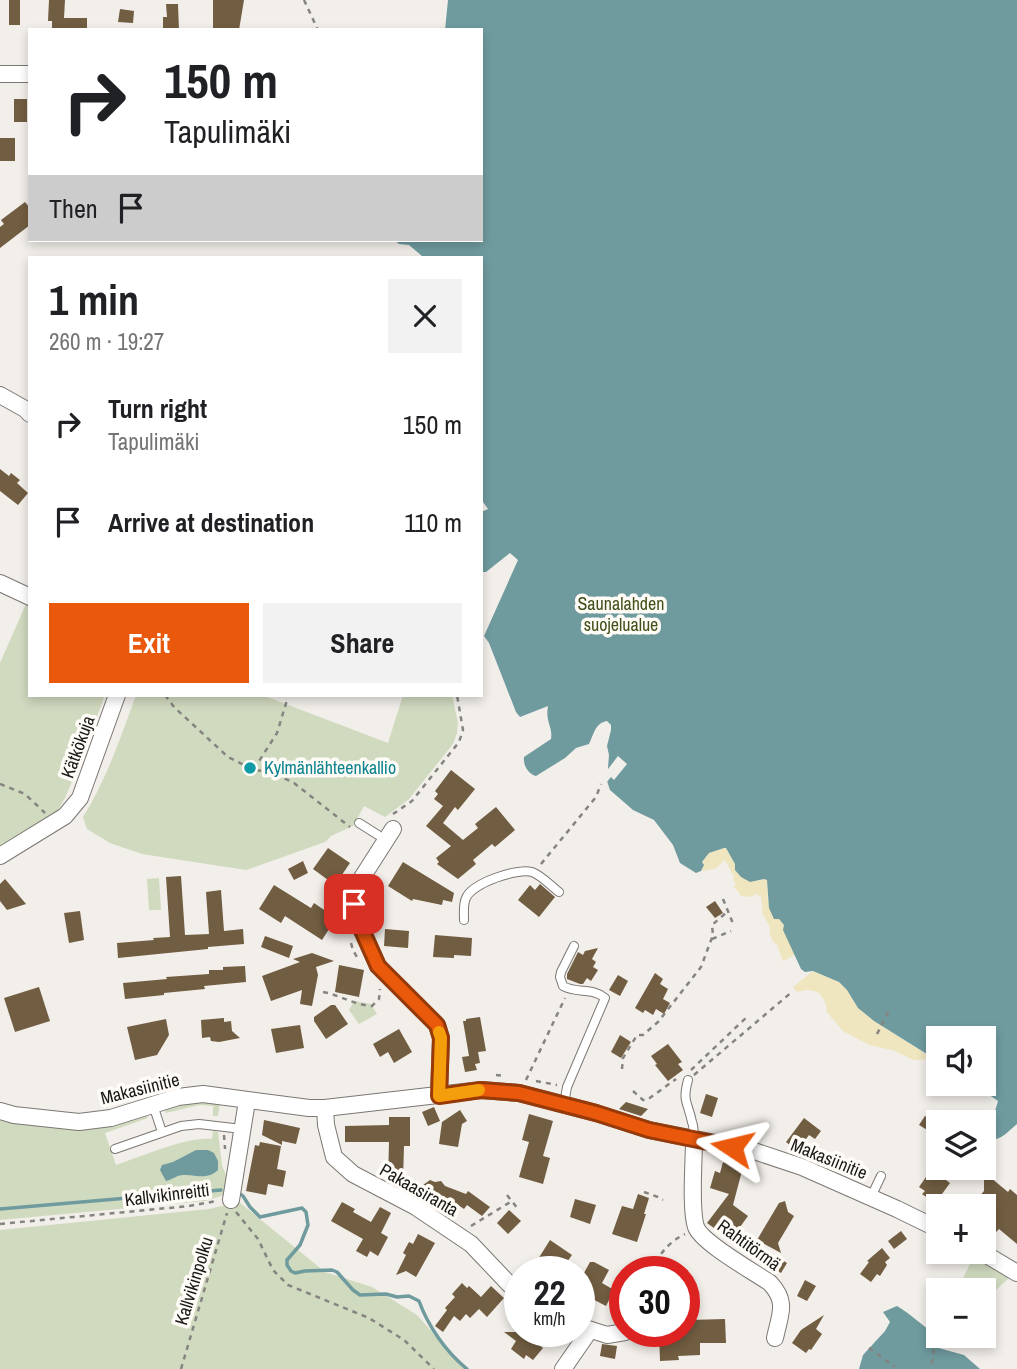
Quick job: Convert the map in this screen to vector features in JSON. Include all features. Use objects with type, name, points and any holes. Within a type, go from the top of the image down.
[{"type":"street","points":[[0,74],[28,74]]},
{"type":"street","points":[[0,395],[28,412]]},
{"type":"street","points":[[0,583],[28,596]]},
{"type":"street","name":"Kätkökuja","points":[[0,856],[65,816],[80,797],[116,697]]},
{"type":"street","points":[[386,832],[355,893],[357,919],[378,966],[437,1025],[441,1038],[439,1096]]},
{"type":"street","name":"Makasiinitie","points":[[0,1111],[79,1122],[111,1118],[178,1097],[203,1094],[325,1108],[481,1090],[519,1093],[649,1130],[751,1150],[802,1167],[926,1223]]},
{"type":"street","points":[[231,1200],[247,1101]]},
{"type":"street","name":"Pakaasiranta","points":[[325,1108],[334,1157],[353,1174],[416,1207],[471,1244],[504,1279]]},
{"type":"street","name":"Rahtitörmä","points":[[694,1140],[696,1228],[705,1239],[778,1291],[782,1305],[775,1338]]},
{"type":"street","points":[[996,1261],[1017,1273]]},
{"type":"street","points":[[563,1369],[575,1347]]},
{"type":"lane","points":[[356,827],[386,832]]},
{"type":"lane","points":[[464,920],[464,900],[469,893],[479,885],[499,877],[522,871],[534,872],[559,892]]},
{"type":"lane","points":[[564,1104],[567,1087],[605,998],[596,992],[570,990],[563,986],[561,972],[574,946]]},
{"type":"lane","points":[[687,1076],[685,1102],[692,1119],[694,1140]]},
{"type":"lane","points":[[153,1104],[162,1132]]},
{"type":"lane","points":[[115,1149],[181,1126],[199,1124],[242,1129]]},
{"type":"lane","points":[[871,1197],[881,1176]]},
{"type":"path","points":[[304,0],[317,28]]},
{"type":"path","points":[[166,697],[228,757],[254,770],[271,772],[294,783],[356,827]]},
{"type":"path","points":[[386,832],[390,816],[412,801],[459,742],[463,730],[457,697]]},
{"type":"path","points":[[254,770],[277,733],[287,700]]},
{"type":"path","points":[[0,784],[25,794],[54,823]]},
{"type":"path","points":[[534,872],[596,797],[601,784]]},
{"type":"path","points":[[723,899],[734,926]]},
{"type":"path","points":[[622,1069],[623,1058],[637,1035],[643,1035],[658,1022],[701,967],[712,939],[712,925],[727,912]]},
{"type":"path","points":[[712,939],[731,931]]},
{"type":"path","points":[[349,936],[360,961]]},
{"type":"path","points":[[323,992],[353,1003],[372,1006],[379,999],[379,985]]},
{"type":"path","points":[[687,1076],[793,991]]},
{"type":"path","points":[[526,1080],[562,1004]]},
{"type":"path","points":[[877,1034],[890,1009]]},
{"type":"path","points":[[687,1076],[749,1015]]},
{"type":"path","points":[[633,1091],[643,1100],[647,1100],[676,1080]]},
{"type":"path","points":[[645,1192],[663,1200]]},
{"type":"path","points":[[507,1195],[518,1209]]},
{"type":"path","name":"Kallvikinreitti","points":[[0,1224],[231,1200],[237,1214],[257,1239],[273,1270],[288,1285],[369,1318],[404,1340],[434,1369]]},
{"type":"path","name":"Kallvikinpolku","points":[[181,1369],[231,1200]]},
{"type":"path","points":[[471,1226],[512,1201]]},
{"type":"path","points":[[660,1256],[674,1240],[696,1228]]},
{"type":"path","points":[[869,1348],[895,1367]]},
{"type":"path","points":[[932,1364],[934,1348]]},
{"type":"green space","points":[[28,604],[28,697],[104,697],[78,767],[54,817],[0,850],[0,663]]},
{"type":"green space","points":[[135,697],[267,697],[388,743],[402,697],[452,697],[458,723],[453,744],[409,799],[385,817],[364,806],[353,826],[331,836],[325,842],[246,870],[142,854],[110,843],[87,829],[83,817],[119,742]]},
{"type":"green space","points":[[159,878],[161,910],[149,910],[147,879]]},
{"type":"green space","points":[[354,1001],[371,1004],[377,1014],[359,1024],[349,1010]]},
{"type":"green space","points":[[197,1101],[220,1103],[218,1116],[213,1116],[213,1106],[199,1105],[166,1113],[164,1108]]},
{"type":"green space","points":[[145,1113],[148,1118],[105,1133],[116,1165],[177,1144],[212,1139],[213,1131],[218,1132],[222,1165],[228,1181],[224,1195],[205,1201],[0,1220],[0,1118]]},
{"type":"green space","points":[[239,1202],[325,1272],[372,1287],[417,1315],[465,1369],[0,1369],[0,1230],[209,1209]]},
{"type":"green space","points":[[970,1264],[987,1264],[1009,1278],[996,1290],[996,1278],[963,1278]]},
{"type":"sand","points":[[724,848],[735,864],[757,881],[767,880],[768,900],[784,925],[795,955],[783,961],[763,915],[761,897],[755,894],[752,897],[741,896],[734,886],[734,877],[725,860],[715,869],[701,871],[702,863],[709,853]]},
{"type":"sand","points":[[813,971],[839,982],[858,1008],[926,1054],[926,1059],[914,1060],[892,1050],[869,1045],[843,1031],[826,1011],[820,994],[808,990],[797,992],[793,987]]},
{"type":"water","points":[[448,0],[1017,0],[1017,1124],[1005,1135],[996,1138],[995,1110],[998,1101],[991,1096],[996,1096],[996,1026],[926,1026],[926,1054],[858,1008],[839,982],[801,969],[783,930],[784,925],[779,919],[774,919],[769,908],[767,880],[750,882],[741,877],[735,870],[735,864],[726,848],[709,853],[702,862],[704,865],[701,871],[696,873],[680,863],[673,845],[654,820],[633,810],[610,790],[607,781],[607,746],[611,725],[607,721],[597,727],[589,744],[576,748],[536,776],[525,766],[524,757],[551,739],[548,706],[520,717],[484,636],[518,560],[510,553],[483,572],[483,511],[488,509],[483,502],[483,256],[422,256],[409,245],[396,242],[483,242],[483,28],[445,28]]},
{"type":"water","points":[[196,1150],[214,1153],[218,1170],[209,1175],[181,1175],[166,1181],[160,1170],[162,1165]]},
{"type":"water","points":[[897,1306],[926,1327],[926,1348],[939,1348],[964,1355],[980,1369],[859,1369],[863,1355],[890,1322],[883,1312]]},
{"type":"pier","points":[[618,756],[627,764],[614,780],[611,777],[606,783],[603,781],[607,775],[605,773]]},
{"type":"building","points":[[9,0],[20,0],[20,25],[9,25]]},
{"type":"building","points":[[49,0],[65,0],[64,18],[87,18],[87,28],[52,28],[52,21],[48,21]]},
{"type":"building","points":[[213,0],[244,0],[239,28],[213,28]]},
{"type":"building","points":[[166,4],[178,4],[179,28],[163,28],[163,17],[167,17]]},
{"type":"building","points":[[120,9],[134,11],[133,23],[118,22]]},
{"type":"building","points":[[14,99],[27,99],[27,122],[14,122]]},
{"type":"building","points":[[0,138],[15,138],[15,161],[0,161]]},
{"type":"building","points":[[25,202],[28,206],[28,227],[0,248],[0,227],[4,224],[1,220]]},
{"type":"building","points":[[0,469],[20,480],[17,483],[28,493],[18,505],[0,491]]},
{"type":"building","points":[[451,770],[475,789],[458,810],[455,807],[443,823],[463,840],[478,828],[475,824],[496,807],[515,830],[495,847],[492,844],[473,860],[476,864],[458,879],[437,864],[439,862],[436,858],[451,846],[426,826],[443,806],[434,799],[438,794],[435,791]]},
{"type":"building","points":[[328,848],[350,863],[335,885],[313,869]]},
{"type":"building","points":[[303,861],[308,873],[294,880],[288,869]]},
{"type":"building","points":[[403,862],[454,893],[452,902],[443,900],[442,905],[413,899],[412,901],[388,886]]},
{"type":"building","points":[[181,876],[185,935],[209,934],[206,892],[221,890],[224,931],[243,929],[244,944],[118,958],[117,943],[170,937],[166,877]]},
{"type":"building","points":[[5,879],[26,904],[7,910],[0,901],[0,884]]},
{"type":"building","points":[[540,884],[555,897],[539,917],[518,900],[530,885],[535,890]]},
{"type":"building","points":[[274,885],[311,908],[314,903],[336,918],[322,940],[285,916],[281,923],[259,909]]},
{"type":"building","points":[[715,901],[723,913],[715,918],[706,907]]},
{"type":"building","points":[[80,911],[84,940],[69,943],[64,913]]},
{"type":"building","points":[[385,929],[409,931],[408,948],[384,946]]},
{"type":"building","points":[[435,935],[472,938],[471,956],[433,957]]},
{"type":"building","points":[[265,936],[293,946],[289,958],[261,947]]},
{"type":"building","points":[[598,948],[592,959],[596,962],[593,967],[598,970],[591,981],[587,978],[580,984],[567,979],[578,952],[583,955],[585,951]]},
{"type":"building","points":[[312,953],[334,961],[316,967],[318,975],[312,1006],[300,1004],[302,990],[271,1001],[262,976],[300,962],[293,959]]},
{"type":"building","points":[[339,965],[364,970],[359,997],[335,992]]},
{"type":"building","points":[[245,966],[246,982],[125,999],[123,983],[209,974],[209,970]]},
{"type":"building","points":[[655,973],[663,979],[660,984],[668,989],[663,999],[670,1003],[664,1014],[656,1009],[653,1015],[635,1008]]},
{"type":"building","points":[[618,975],[628,981],[620,996],[609,990]]},
{"type":"building","points":[[39,987],[50,1021],[15,1032],[4,998]]},
{"type":"building","points":[[335,1005],[348,1024],[326,1039],[314,1017]]},
{"type":"building","points":[[480,1017],[486,1051],[478,1052],[480,1063],[475,1064],[477,1070],[465,1072],[462,1057],[469,1056],[463,1021]]},
{"type":"building","points":[[224,1018],[224,1022],[231,1021],[232,1031],[240,1038],[219,1042],[211,1041],[210,1037],[202,1038],[201,1020]]},
{"type":"building","points":[[166,1019],[169,1035],[157,1055],[135,1060],[127,1027]]},
{"type":"building","points":[[300,1025],[304,1048],[276,1053],[271,1029]]},
{"type":"building","points":[[399,1029],[412,1052],[394,1063],[388,1052],[380,1057],[373,1044]]},
{"type":"building","points":[[620,1035],[631,1042],[621,1058],[611,1052]]},
{"type":"building","points":[[668,1044],[682,1062],[678,1064],[683,1070],[668,1081],[651,1056]]},
{"type":"building","points":[[706,1094],[718,1098],[712,1117],[700,1113]]},
{"type":"building","points":[[626,1102],[648,1109],[641,1116],[619,1109]]},
{"type":"building","points":[[434,1107],[440,1121],[428,1126],[422,1112]]},
{"type":"building","points":[[460,1110],[467,1121],[462,1124],[458,1147],[439,1144],[442,1122]]},
{"type":"building","points":[[529,1114],[553,1121],[543,1156],[550,1158],[543,1184],[519,1177],[529,1142],[522,1140]]},
{"type":"building","points":[[925,1116],[926,1117],[926,1129],[919,1125]]},
{"type":"building","points":[[389,1117],[410,1117],[410,1146],[404,1146],[403,1180],[388,1180],[389,1142],[345,1142],[345,1126],[389,1125]]},
{"type":"building","points":[[804,1118],[821,1131],[815,1139],[809,1135],[797,1151],[786,1142]]},
{"type":"building","points":[[264,1120],[300,1128],[296,1144],[282,1141],[282,1145],[262,1135]]},
{"type":"building","points":[[260,1142],[281,1146],[277,1169],[286,1171],[283,1187],[268,1184],[266,1195],[246,1191],[255,1145],[259,1146]]},
{"type":"building","points":[[723,1162],[743,1167],[733,1205],[748,1216],[732,1238],[707,1223],[729,1194],[710,1188],[715,1171],[720,1173]]},
{"type":"building","points":[[926,1177],[926,1180],[946,1180],[950,1183],[942,1194],[926,1194],[926,1197],[922,1194],[925,1191],[919,1187]]},
{"type":"building","points":[[430,1180],[441,1181],[445,1186],[466,1194],[468,1191],[490,1207],[482,1216],[467,1205],[464,1209],[448,1198],[446,1203],[433,1201],[425,1194],[423,1185]]},
{"type":"building","points":[[984,1180],[994,1180],[1008,1192],[1010,1189],[1017,1195],[1017,1244],[999,1229],[996,1232],[996,1194],[981,1194]]},
{"type":"building","points":[[638,1194],[649,1198],[637,1242],[612,1234],[622,1206],[633,1209]]},
{"type":"building","points":[[575,1199],[596,1205],[590,1224],[570,1217]]},
{"type":"building","points":[[785,1201],[788,1212],[794,1216],[778,1243],[781,1253],[757,1240],[779,1203]]},
{"type":"building","points":[[342,1202],[371,1222],[380,1207],[391,1213],[381,1233],[388,1237],[378,1256],[370,1251],[367,1257],[356,1251],[363,1239],[331,1221]]},
{"type":"building","points":[[509,1210],[521,1221],[508,1234],[497,1223]]},
{"type":"building","points":[[901,1231],[907,1239],[894,1249],[888,1241]]},
{"type":"building","points":[[418,1234],[435,1243],[416,1277],[406,1271],[396,1275],[406,1255],[403,1253],[409,1242],[413,1244]]},
{"type":"building","points":[[550,1240],[572,1255],[571,1256],[540,1256]]},
{"type":"building","points":[[882,1248],[890,1258],[885,1262],[887,1265],[880,1276],[877,1274],[871,1282],[860,1274],[869,1262],[867,1261]]},
{"type":"building","points":[[772,1254],[787,1263],[781,1273],[766,1264]]},
{"type":"building","points":[[595,1263],[609,1270],[602,1283],[609,1287],[606,1306],[595,1300]]},
{"type":"building","points":[[805,1280],[816,1286],[807,1301],[797,1296]]},
{"type":"building","points":[[462,1283],[481,1297],[491,1286],[504,1298],[487,1317],[479,1309],[470,1318],[466,1314],[460,1321],[454,1316],[443,1332],[435,1326],[455,1297],[452,1294]]},
{"type":"building","points":[[824,1315],[816,1329],[822,1334],[811,1350],[806,1353],[792,1343],[801,1330]]},
{"type":"building","points":[[725,1319],[726,1343],[700,1343],[700,1320]]},
{"type":"building","points":[[602,1344],[617,1347],[615,1359],[600,1356]]},
{"type":"building","points":[[660,1347],[700,1347],[700,1355],[678,1356],[679,1360],[660,1361]]},
{"type":"building","points":[[543,1348],[533,1360],[526,1355],[524,1359],[511,1349]]},
{"type":"waterway","points":[[0,1209],[221,1190]]},
{"type":"waterway","points":[[238,1192],[260,1217],[302,1208],[306,1212],[308,1225],[300,1245],[287,1260],[291,1271],[332,1270],[360,1295],[409,1296],[419,1301],[438,1338],[467,1369]]},
{"type":"slow traffic","points":[[439,1032],[439,1096],[479,1090]]},
{"type":"place","name":"Kylmänlähteenkallio","points":[[250,768]]},
{"type":"route","points":[[354,904],[365,941],[378,966],[437,1025],[441,1038],[439,1096],[481,1090],[519,1093],[649,1130],[732,1147]]},
{"type":"park label","name":"Saunalahden suojelualue","points":[[621,614]]}]
